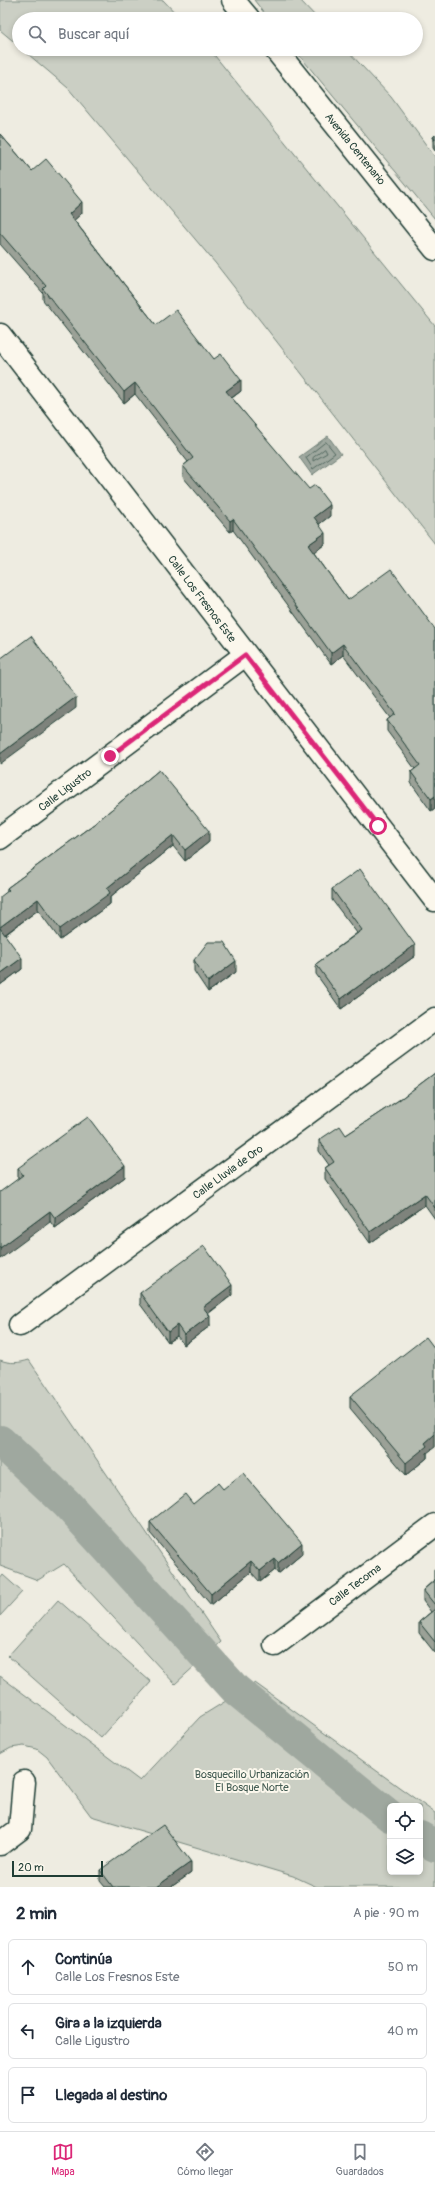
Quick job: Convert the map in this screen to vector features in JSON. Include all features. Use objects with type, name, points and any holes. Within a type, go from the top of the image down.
[{"type":"street","points":[[233,0],[243,12]]},
{"type":"street","name":"Avenida Centenario","points":[[281,56],[435,249]]},
{"type":"street","name":"Calle Los Fresnos Este","points":[[0,335],[435,900]]},
{"type":"street","name":"Calle Ligustro","points":[[0,838],[245,655]]},
{"type":"street","name":"Calle Lluvia de Oro","points":[[20,1325],[435,1019]]},
{"type":"street","name":"Calle Tecoma","points":[[275,1645],[435,1526]]},
{"type":"street","points":[[0,1844],[20,1830],[24,1782]]},
{"type":"green space","points":[[0,0],[163,0],[174,12],[12,12],[12,40],[0,30]]},
{"type":"green space","points":[[254,0],[300,0],[311,12],[263,12]]},
{"type":"green space","points":[[30,56],[215,56],[435,326],[435,544],[216,264],[68,88]]},
{"type":"green space","points":[[300,56],[353,56],[391,97],[435,157],[435,219]]},
{"type":"green space","points":[[0,1360],[15,1363],[29,1360],[221,1642],[175,1684],[64,1564],[38,1580],[0,1566]]},
{"type":"green space","points":[[3,1575],[22,1592],[0,1616],[0,1579]]},
{"type":"green space","points":[[58,1600],[151,1682],[101,1738],[8,1656]]},
{"type":"green space","name":"Bosquecillo Urbanización El Bosque Norte","points":[[0,1676],[140,1781],[200,1717],[255,1683],[421,1803],[387,1803],[387,1875],[423,1875],[423,1804],[435,1813],[435,1887],[317,1887],[293,1876],[91,1816],[47,1757],[37,1749],[24,1746],[11,1748],[0,1754]]},
{"type":"water","points":[[328,436],[341,454],[312,475],[299,457]]},
{"type":"building","points":[[0,134],[32,171],[46,159],[82,202],[69,214],[156,325],[176,310],[214,359],[221,354],[241,380],[226,391],[309,489],[315,485],[330,505],[314,517],[325,533],[308,545],[348,600],[391,569],[435,629],[435,796],[431,799],[411,772],[420,765],[387,720],[395,714],[343,644],[331,653],[233,519],[230,521],[183,466],[193,458],[135,383],[124,392],[43,289],[46,286],[0,233]]},
{"type":"building","points":[[31,636],[76,697],[0,754],[0,659]]},
{"type":"building","points":[[159,770],[209,831],[185,850],[173,835],[107,888],[110,893],[60,929],[38,899],[0,927],[0,897],[9,890],[7,888],[94,824]]},
{"type":"building","points":[[360,869],[415,945],[341,999],[316,964],[362,930],[332,889]]},
{"type":"building","points":[[0,928],[22,958],[0,974]]},
{"type":"building","points":[[208,942],[224,942],[236,961],[208,982],[194,960]]},
{"type":"building","points":[[435,1073],[435,1208],[425,1194],[370,1232],[325,1168],[334,1162],[319,1140],[340,1126],[346,1135],[399,1100]]},
{"type":"building","points":[[88,1117],[125,1166],[55,1218],[50,1211],[0,1248],[0,1192],[23,1175],[18,1168]]},
{"type":"building","points":[[204,1246],[232,1285],[203,1307],[210,1316],[184,1335],[177,1325],[168,1332],[140,1293]]},
{"type":"building","points":[[426,1337],[435,1349],[435,1434],[425,1443],[427,1446],[406,1463],[350,1396]]},
{"type":"building","points":[[243,1473],[302,1543],[278,1563],[275,1559],[260,1571],[251,1561],[211,1594],[150,1522],[185,1494],[193,1504],[218,1483],[223,1489]]},
{"type":"building","points":[[435,1580],[435,1605],[423,1590]]},
{"type":"building","points":[[435,1609],[435,1642],[419,1622]]},
{"type":"building","points":[[163,1825],[191,1862],[156,1887],[113,1887],[100,1870]]},
{"type":"waterway","points":[[0,1441],[66,1503],[236,1690],[387,1814]]},
{"type":"waterway","points":[[423,1839],[435,1846]]},
{"type":"route","points":[[110,756],[245,655],[378,826]]}]
